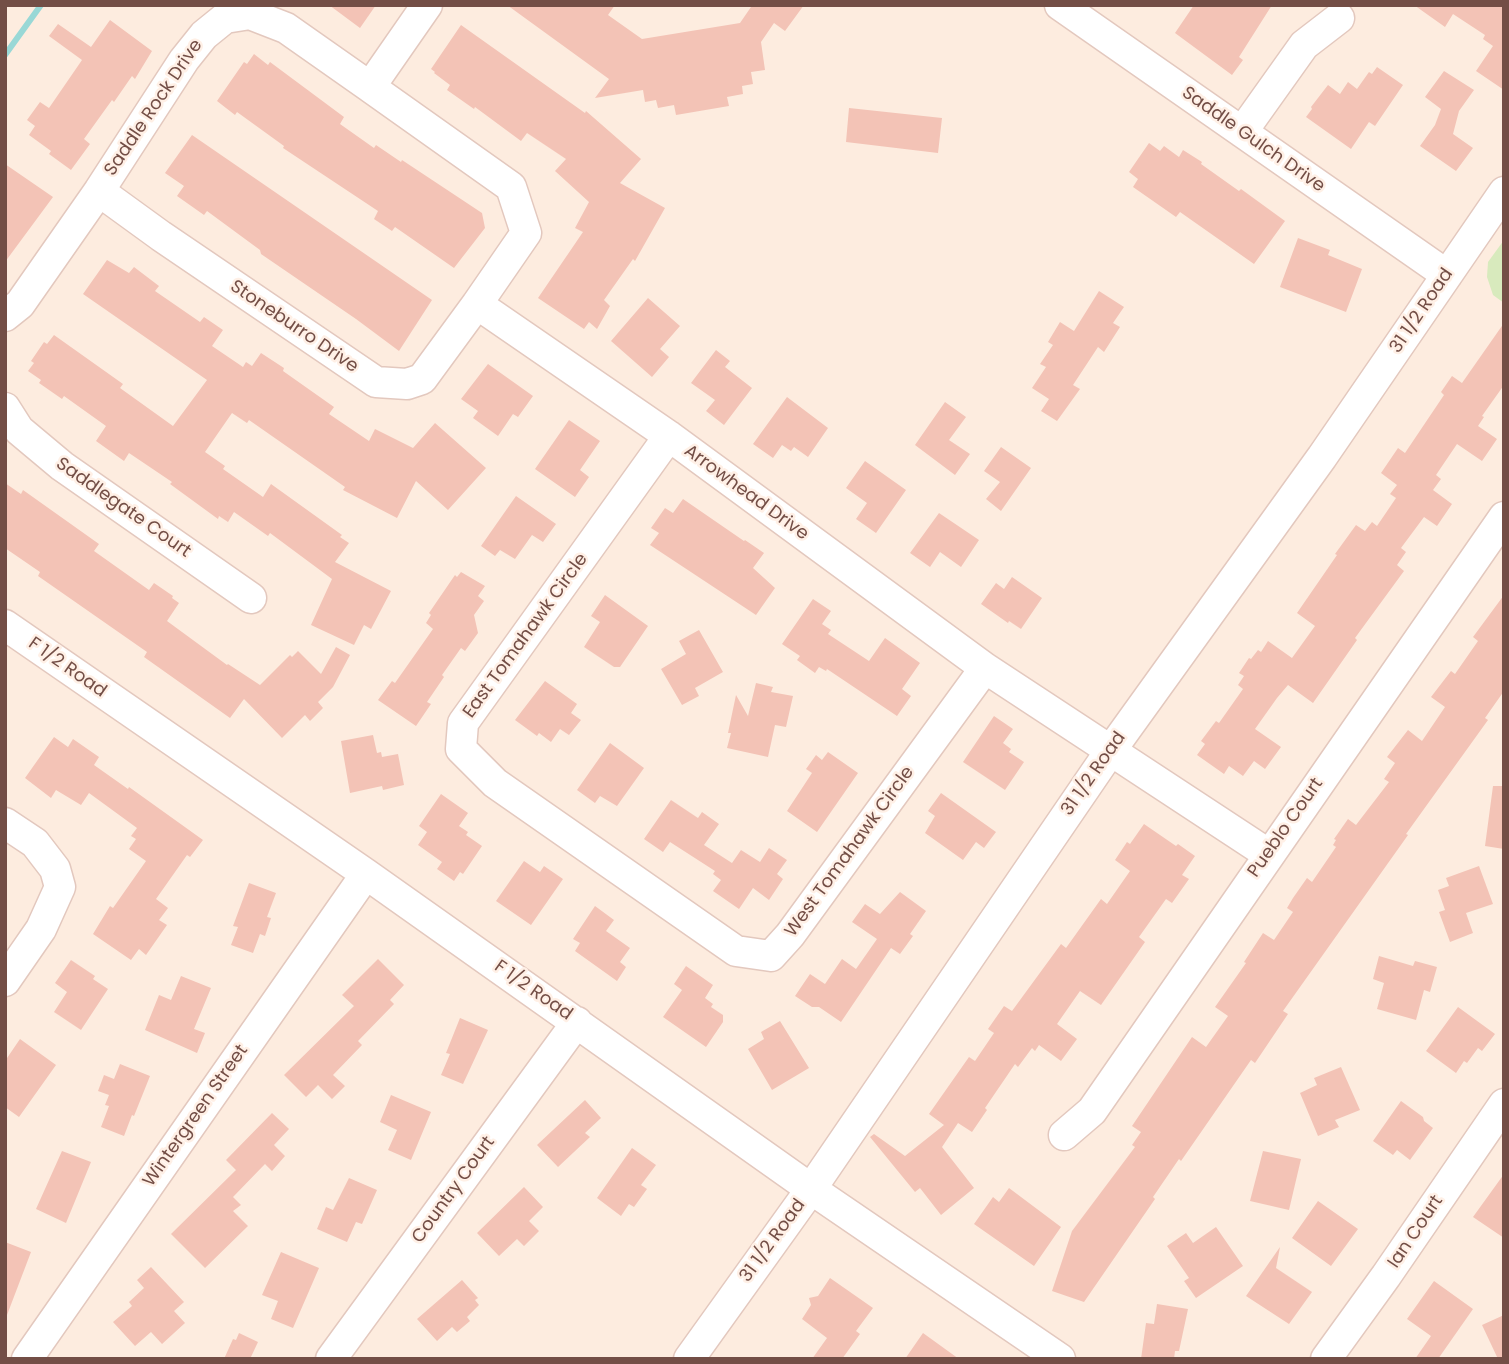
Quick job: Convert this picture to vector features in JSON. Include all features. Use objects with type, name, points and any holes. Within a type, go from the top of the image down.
[{"type":"street","points":[[427,5],[370,87],[510,187],[526,233],[477,304]]},
{"type":"street","name":"Saddle Gulch Drive","points":[[1060,5],[1447,275]]},
{"type":"street","name":"Saddle Rock Drive","points":[[5,316],[20,304],[99,191],[184,60],[204,35],[225,18],[250,14],[286,28],[370,87]]},
{"type":"street","points":[[1242,132],[1304,45],[1339,18]]},
{"type":"street","name":"Stoneburro Drive","points":[[99,191],[160,236],[376,382],[407,384],[422,379],[477,304]]},
{"type":"street","name":"31 1/2 Road","points":[[689,1359],[811,1189],[1111,750],[1322,457],[1504,192]]},
{"type":"street","name":"Arrowhead Drive","points":[[477,304],[669,436],[985,668],[1268,854]]},
{"type":"street","name":"Saddlegate Court","points":[[5,408],[19,430],[62,466],[251,598]]},
{"type":"street","name":"East Tomahawk Circle","points":[[617,868],[495,783],[461,749],[463,723],[669,436]]},
{"type":"street","name":"Pueblo Court","points":[[1064,1135],[1092,1111],[1504,517]]},
{"type":"street","name":"F 1/2 Road","points":[[5,625],[366,874],[811,1189],[1060,1359]]},
{"type":"street","name":"West Tomahawk Circle","points":[[617,868],[736,951],[771,956],[790,935],[985,668]]},
{"type":"street","points":[[5,823],[34,844],[55,869],[60,887],[41,929],[5,981]]},
{"type":"street","name":"Wintergreen Street","points":[[27,1359],[366,874]]},
{"type":"street","name":"Country Court","points":[[331,1359],[577,1022]]},
{"type":"street","name":"Ian Court","points":[[1326,1359],[1495,1135],[1504,1104]]},
{"type":"green space","points":[[1504,240],[1504,303],[1493,295],[1487,277],[1488,262]]},
{"type":"building","points":[[329,5],[376,5],[360,28]]},
{"type":"building","points":[[507,5],[615,5],[608,15],[642,39],[740,23],[751,7],[749,5],[804,5],[785,31],[774,23],[761,42],[765,70],[751,72],[753,84],[742,86],[743,94],[727,97],[729,106],[676,115],[674,105],[658,108],[656,100],[645,102],[643,90],[595,98],[609,79]]},
{"type":"building","points":[[1194,5],[1272,5],[1239,57],[1243,60],[1232,75],[1175,33]]},
{"type":"building","points":[[1414,5],[1504,5],[1504,90],[1476,71],[1493,46],[1483,39],[1485,35],[1453,14],[1445,27]]},
{"type":"building","points":[[110,20],[152,51],[135,79],[132,76],[84,139],[90,144],[71,170],[29,135],[35,126],[27,120],[40,102],[49,108],[82,60],[49,36],[58,24],[91,47]]},
{"type":"building","points":[[461,25],[585,113],[586,111],[641,159],[620,183],[665,208],[635,261],[633,259],[604,300],[610,306],[597,329],[589,322],[584,329],[538,298],[583,232],[575,228],[589,202],[555,171],[566,159],[527,133],[521,141],[447,90],[450,85],[431,69]]},
{"type":"building","points":[[254,54],[268,65],[270,62],[344,117],[340,124],[374,148],[376,145],[401,162],[402,160],[482,213],[485,228],[454,268],[395,227],[392,231],[374,219],[378,211],[283,148],[284,146],[237,112],[235,115],[217,101],[244,62],[247,64]]},
{"type":"building","points":[[1377,67],[1403,85],[1375,126],[1369,122],[1351,149],[1306,117],[1328,85],[1340,94],[1348,82],[1357,89],[1369,72],[1372,74]]},
{"type":"building","points":[[1444,71],[1474,90],[1459,111],[1453,134],[1473,148],[1456,171],[1420,146],[1435,125],[1441,109],[1425,97]]},
{"type":"building","points":[[849,108],[942,118],[938,153],[846,142]]},
{"type":"building","points":[[192,135],[432,300],[399,351],[261,254],[260,250],[207,211],[204,215],[177,196],[184,186],[165,173]]},
{"type":"building","points":[[1149,143],[1160,151],[1164,146],[1179,157],[1183,150],[1285,221],[1254,264],[1180,212],[1176,217],[1133,187],[1138,179],[1129,172]]},
{"type":"building","points":[[5,164],[53,197],[5,262]]},
{"type":"building","points":[[1298,238],[1330,250],[1328,255],[1362,269],[1346,312],[1280,287]]},
{"type":"building","points":[[107,260],[129,273],[134,267],[159,286],[155,291],[200,322],[204,317],[223,330],[212,346],[243,367],[246,362],[252,366],[261,353],[284,368],[283,371],[334,407],[329,414],[369,441],[375,429],[413,448],[435,423],[486,468],[448,510],[416,481],[397,518],[343,490],[345,487],[249,420],[247,423],[232,413],[205,452],[225,466],[223,469],[263,497],[271,484],[342,535],[340,537],[349,543],[335,562],[391,591],[371,629],[364,625],[354,645],[311,625],[332,579],[270,533],[268,536],[234,512],[228,522],[219,516],[218,519],[170,484],[172,482],[129,453],[124,461],[96,441],[106,426],[64,396],[62,399],[39,383],[41,380],[28,371],[34,363],[31,361],[44,342],[47,344],[54,335],[123,384],[120,388],[173,426],[207,380],[83,294]]},
{"type":"building","points":[[1099,291],[1124,307],[1113,323],[1120,327],[1104,352],[1098,347],[1073,385],[1080,389],[1057,421],[1041,411],[1049,399],[1032,388],[1046,367],[1040,364],[1053,345],[1048,342],[1060,322],[1074,331]]},
{"type":"building","points":[[648,298],[680,326],[660,349],[669,357],[652,377],[611,341]]},
{"type":"building","points":[[1504,323],[1504,385],[1478,426],[1497,439],[1482,461],[1457,444],[1436,475],[1441,479],[1433,490],[1452,504],[1437,526],[1424,517],[1401,548],[1406,552],[1397,565],[1404,571],[1355,638],[1357,640],[1313,703],[1288,685],[1255,729],[1281,747],[1265,769],[1254,761],[1243,776],[1229,766],[1224,774],[1197,755],[1205,744],[1201,741],[1216,721],[1219,723],[1243,689],[1238,685],[1244,676],[1239,673],[1249,658],[1258,650],[1261,652],[1268,641],[1292,658],[1315,626],[1297,613],[1337,555],[1335,554],[1356,525],[1365,531],[1372,522],[1377,526],[1396,498],[1390,494],[1397,485],[1381,473],[1398,448],[1405,453],[1444,395],[1441,392],[1452,376],[1462,383]]},
{"type":"building","points":[[716,350],[730,361],[725,367],[752,388],[724,425],[706,411],[715,400],[691,383]]},
{"type":"building","points":[[488,364],[533,396],[518,417],[513,414],[498,436],[473,418],[478,411],[461,399]]},
{"type":"building","points":[[787,397],[828,428],[808,457],[794,447],[791,451],[782,445],[773,458],[753,444]]},
{"type":"building","points":[[945,402],[966,417],[949,440],[970,454],[955,475],[915,445]]},
{"type":"building","points":[[569,420],[600,441],[580,470],[589,477],[575,497],[535,469]]},
{"type":"building","points":[[1001,447],[1031,468],[1001,511],[986,499],[1000,482],[984,471]]},
{"type":"building","points":[[865,461],[906,490],[876,533],[856,519],[867,503],[846,488]]},
{"type":"building","points":[[5,483],[21,494],[23,490],[99,544],[94,551],[149,590],[154,583],[173,596],[179,603],[167,621],[227,665],[260,685],[290,655],[292,657],[298,651],[321,674],[336,647],[350,655],[333,687],[318,702],[323,708],[310,721],[305,715],[282,738],[244,699],[230,718],[144,657],[147,652],[38,576],[40,572],[5,548]]},
{"type":"building","points":[[516,496],[556,524],[543,542],[532,535],[515,559],[500,550],[495,556],[481,546]]},
{"type":"building","points":[[683,499],[764,553],[753,568],[775,588],[756,615],[650,545],[659,533],[651,528],[665,508],[673,513]]},
{"type":"building","points":[[939,513],[979,540],[961,567],[940,552],[930,567],[910,553]]},
{"type":"building","points":[[461,572],[485,586],[478,596],[484,601],[474,615],[478,633],[465,651],[461,648],[442,675],[444,677],[427,702],[431,704],[416,726],[378,700],[392,681],[395,683],[433,629],[426,623],[431,615],[429,613],[455,575],[457,577]]},
{"type":"building","points":[[1012,577],[1042,598],[1021,629],[981,604],[996,583],[1004,589]]},
{"type":"building","points":[[605,595],[648,626],[620,667],[614,667],[584,647],[600,622],[591,616]]},
{"type":"building","points":[[1504,595],[1504,691],[1485,718],[1488,720],[1283,1011],[1288,1014],[1255,1063],[1251,1060],[1181,1161],[1179,1159],[1153,1197],[1155,1199],[1084,1302],[1052,1291],[1072,1231],[1135,1147],[1132,1145],[1141,1132],[1132,1126],[1192,1037],[1206,1047],[1228,1016],[1215,1007],[1263,933],[1274,940],[1293,912],[1287,908],[1293,898],[1307,878],[1312,882],[1336,847],[1333,845],[1336,840],[1334,839],[1348,819],[1356,825],[1389,782],[1384,779],[1395,763],[1387,757],[1408,730],[1422,741],[1445,707],[1431,697],[1451,671],[1455,674],[1478,641],[1473,637]]},
{"type":"building","points":[[813,599],[831,611],[822,624],[831,630],[828,634],[869,661],[885,638],[920,663],[902,689],[911,696],[897,716],[827,669],[826,671],[819,667],[815,673],[797,660],[800,656],[782,644]]},
{"type":"building","points":[[699,630],[723,672],[695,688],[699,696],[682,705],[661,669],[686,654],[679,641]]},
{"type":"building","points":[[545,681],[577,704],[571,713],[581,720],[569,735],[560,729],[551,742],[539,733],[537,736],[515,720]]},
{"type":"building","points":[[756,683],[773,687],[771,692],[793,696],[786,727],[775,725],[768,757],[727,748],[736,695],[748,716]]},
{"type":"building","points":[[994,716],[1013,729],[1003,743],[1011,749],[1009,752],[1024,762],[1005,790],[963,762]]},
{"type":"building","points":[[373,735],[377,753],[381,752],[382,757],[398,754],[404,785],[383,790],[382,786],[350,793],[341,741]]},
{"type":"building","points":[[54,737],[68,747],[73,739],[99,757],[94,765],[203,840],[190,857],[187,855],[156,899],[168,908],[159,920],[167,925],[146,955],[139,949],[131,960],[93,934],[110,906],[113,908],[146,861],[129,849],[136,839],[131,836],[137,828],[89,793],[81,805],[56,790],[51,798],[25,778]]},
{"type":"building","points":[[610,743],[644,768],[617,806],[600,796],[595,803],[577,790]]},
{"type":"building","points":[[828,752],[858,773],[817,832],[787,811],[812,773],[806,769],[816,755],[822,760]]},
{"type":"building","points":[[1493,786],[1504,786],[1504,849],[1485,846]]},
{"type":"building","points":[[941,793],[996,832],[984,848],[976,842],[963,860],[925,833],[935,816],[928,811]]},
{"type":"building","points":[[441,794],[468,813],[459,826],[468,832],[466,835],[482,846],[463,874],[460,872],[454,881],[437,869],[442,862],[418,845],[427,832],[419,826]]},
{"type":"building","points":[[671,800],[698,818],[702,812],[719,824],[704,845],[732,863],[741,850],[760,862],[769,848],[787,860],[777,874],[783,879],[769,900],[753,888],[739,909],[713,891],[721,880],[713,874],[715,871],[670,842],[663,852],[644,839]]},
{"type":"building","points":[[1144,824],[1195,856],[1182,875],[1189,879],[1172,903],[1166,899],[1139,937],[1145,942],[1101,1005],[1080,991],[1057,1024],[1077,1039],[1061,1061],[1039,1045],[1035,1051],[1032,1048],[1018,1067],[1015,1064],[972,1132],[958,1123],[942,1147],[974,1188],[941,1215],[920,1188],[915,1192],[870,1137],[874,1134],[905,1156],[944,1125],[929,1114],[969,1057],[975,1061],[994,1033],[988,1029],[1004,1006],[1012,1011],[1061,944],[1066,948],[1101,899],[1107,904],[1130,871],[1115,860]]},
{"type":"building","points":[[524,861],[540,872],[544,866],[563,879],[531,925],[496,901]]},
{"type":"building","points":[[1479,866],[1493,904],[1466,913],[1473,933],[1450,942],[1439,912],[1445,910],[1438,890],[1449,886],[1446,878]]},
{"type":"building","points":[[249,883],[276,893],[267,917],[271,918],[265,936],[260,934],[253,953],[231,945],[238,927],[233,926]]},
{"type":"building","points":[[900,892],[926,911],[900,954],[891,948],[841,1022],[819,1007],[812,1007],[795,996],[810,974],[825,984],[842,959],[856,969],[877,939],[852,922],[865,904],[880,914]]},
{"type":"building","points":[[595,906],[614,920],[606,931],[630,948],[620,962],[626,967],[617,981],[575,951],[580,943],[573,939]]},
{"type":"building","points":[[1379,956],[1413,966],[1415,961],[1437,967],[1430,992],[1424,990],[1416,1020],[1377,1009],[1384,983],[1373,979]]},
{"type":"building","points":[[378,959],[404,985],[390,1000],[394,1004],[358,1041],[362,1045],[333,1075],[345,1086],[332,1099],[318,1085],[306,1097],[284,1075],[354,1006],[342,995]]},
{"type":"building","points":[[71,960],[95,976],[93,979],[108,989],[81,1030],[54,1012],[67,992],[55,983]]},
{"type":"building","points":[[686,966],[713,985],[705,998],[713,1004],[711,1007],[723,1015],[723,1022],[706,1047],[663,1017],[682,990],[674,984]]},
{"type":"building","points":[[181,976],[211,988],[194,1029],[205,1033],[197,1053],[145,1030],[159,995],[171,1000]]},
{"type":"building","points":[[1458,1007],[1495,1034],[1482,1051],[1478,1048],[1467,1063],[1464,1061],[1456,1073],[1426,1051]]},
{"type":"building","points":[[460,1018],[488,1030],[463,1084],[441,1075],[450,1054],[446,1053]]},
{"type":"building","points":[[780,1021],[809,1068],[772,1090],[748,1049],[764,1039],[761,1032]]},
{"type":"building","points":[[20,1039],[56,1065],[19,1117],[5,1107],[5,1061]]},
{"type":"building","points":[[120,1064],[150,1076],[124,1136],[101,1127],[109,1106],[105,1105],[109,1095],[98,1091],[104,1075],[114,1079]]},
{"type":"building","points":[[1341,1067],[1360,1110],[1335,1120],[1339,1127],[1318,1136],[1300,1093],[1317,1085],[1314,1078]]},
{"type":"building","points":[[391,1095],[431,1112],[411,1160],[388,1150],[397,1130],[380,1122]]},
{"type":"building","points":[[585,1100],[601,1118],[585,1133],[590,1137],[558,1167],[537,1145]]},
{"type":"building","points":[[1401,1101],[1433,1128],[1410,1160],[1397,1150],[1393,1155],[1373,1141]]},
{"type":"building","points":[[272,1113],[289,1129],[274,1145],[285,1156],[272,1171],[265,1164],[233,1197],[241,1205],[233,1211],[248,1226],[205,1268],[171,1234],[236,1170],[226,1160]]},
{"type":"building","points":[[632,1148],[656,1165],[641,1185],[647,1189],[634,1207],[629,1204],[621,1216],[597,1198]]},
{"type":"building","points":[[62,1151],[91,1162],[66,1223],[36,1209]]},
{"type":"building","points":[[1263,1151],[1301,1159],[1289,1210],[1250,1201]]},
{"type":"building","points":[[1504,1174],[1504,1238],[1473,1217]]},
{"type":"building","points":[[349,1178],[377,1190],[362,1224],[356,1222],[347,1242],[317,1229],[326,1207],[333,1210]]},
{"type":"building","points":[[524,1187],[543,1207],[529,1221],[539,1231],[524,1246],[517,1239],[499,1256],[477,1233]]},
{"type":"building","points":[[1009,1188],[1061,1227],[1034,1266],[974,1224],[993,1197],[999,1202]]},
{"type":"building","points":[[1318,1201],[1358,1229],[1331,1266],[1292,1238]]},
{"type":"building","points":[[1216,1227],[1243,1266],[1196,1298],[1184,1281],[1189,1278],[1167,1246],[1186,1233],[1193,1243]]},
{"type":"building","points":[[5,1242],[31,1252],[7,1315],[5,1315]]},
{"type":"building","points":[[1280,1247],[1276,1268],[1312,1292],[1289,1324],[1246,1296]]},
{"type":"building","points":[[281,1252],[319,1268],[293,1328],[271,1319],[278,1301],[262,1295]]},
{"type":"building","points":[[151,1267],[184,1302],[174,1311],[185,1323],[162,1344],[151,1332],[135,1346],[113,1322],[132,1306],[129,1302],[144,1288],[137,1280]]},
{"type":"building","points":[[830,1278],[873,1308],[856,1331],[860,1334],[842,1359],[812,1359],[827,1338],[802,1319],[811,1305],[809,1298],[818,1296]]},
{"type":"building","points":[[462,1280],[478,1298],[475,1300],[479,1305],[467,1317],[470,1321],[457,1332],[452,1327],[437,1341],[417,1319]]},
{"type":"building","points":[[1434,1281],[1473,1309],[1438,1359],[1415,1359],[1431,1336],[1407,1319]]},
{"type":"building","points":[[1157,1304],[1188,1309],[1179,1351],[1175,1351],[1174,1359],[1141,1359],[1146,1323],[1154,1324]]},
{"type":"building","points":[[1504,1315],[1504,1359],[1498,1359],[1482,1325]]},
{"type":"building","points":[[239,1333],[258,1342],[250,1359],[224,1359],[233,1339],[236,1340]]},
{"type":"building","points":[[923,1333],[959,1359],[905,1359]]},
{"type":"waterway","points":[[5,55],[41,5]]}]
